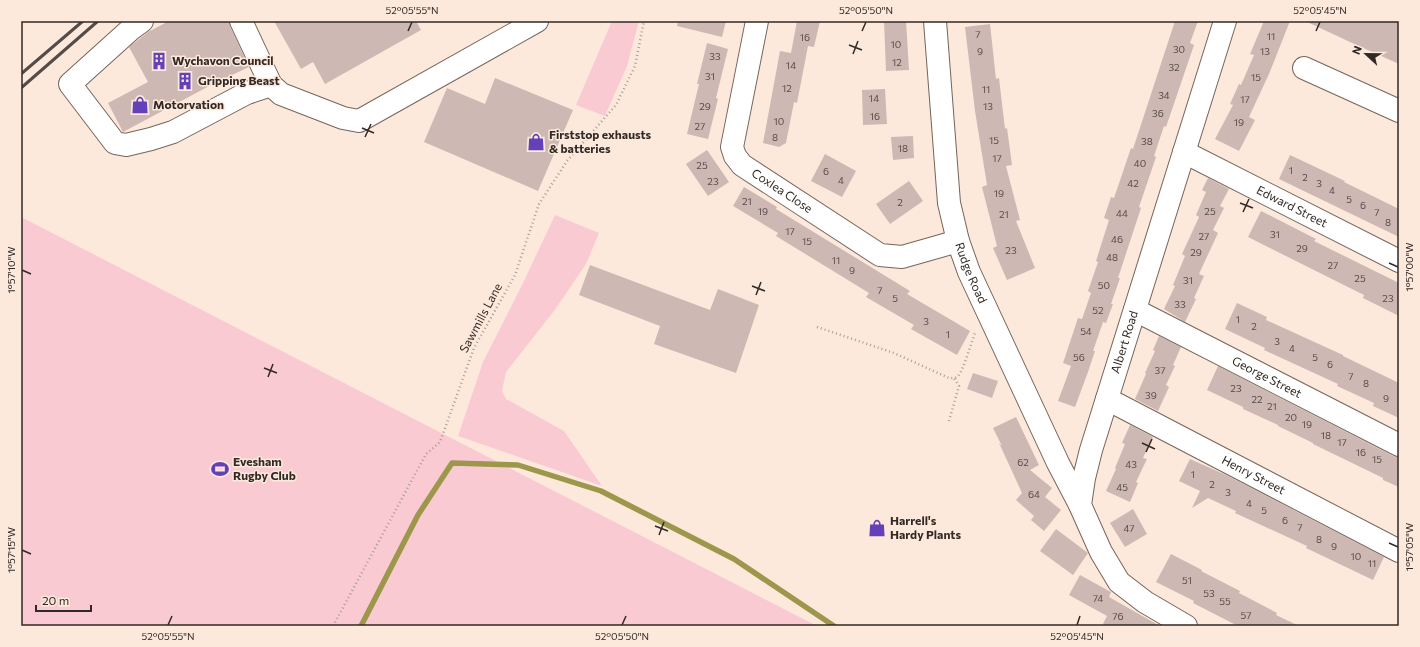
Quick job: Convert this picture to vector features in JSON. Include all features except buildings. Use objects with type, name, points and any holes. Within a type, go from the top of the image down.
[{"type":"street","points":[[142,21],[131,29],[70,84],[115,142],[126,145],[151,140],[173,132],[247,93],[271,86]]},
{"type":"street","points":[[243,24],[271,86],[281,94],[343,118],[359,121],[537,21]]},
{"type":"street","name":"Coxlea Close","points":[[757,21],[732,147],[735,156],[742,164],[880,255],[902,257],[958,241]]},
{"type":"street","name":"Rudge Road","points":[[934,21],[949,203],[958,241],[969,272],[986,309],[1058,463],[1080,505]]},
{"type":"street","name":"Albert Road","points":[[1080,505],[1084,478],[1107,399],[1225,21]]},
{"type":"street","points":[[1304,68],[1399,111]]},
{"type":"street","name":"Edward Street","points":[[1184,152],[1399,261]]},
{"type":"street","name":"George Street","points":[[1135,310],[1399,445]]},
{"type":"street","name":"Henry Street","points":[[1107,399],[1399,551]]},
{"type":"street","points":[[1080,505],[1101,552],[1119,582],[1145,602],[1186,626]]},
{"type":"path","name":"Sawmills Lane","points":[[333,626],[426,454],[440,442],[474,348],[515,274],[539,204],[568,161],[616,105],[635,66],[644,21]]},
{"type":"path","points":[[817,327],[894,353],[949,378],[954,378],[958,377],[986,309]]},
{"type":"path","points":[[948,421],[959,386],[954,378]]},
{"type":"shaded area","points":[[612,21],[639,21],[627,66],[605,116],[576,105]]},
{"type":"shaded area","points":[[555,215],[599,233],[586,264],[554,311],[506,372],[502,391],[506,399],[564,431],[602,486],[458,436],[483,362]]},
{"type":"shaded area","points":[[21,217],[817,626],[21,626]]},
{"type":"waterway","points":[[361,626],[418,515],[452,463],[518,465],[601,491],[734,559],[834,626]]},
{"type":"railway","points":[[21,74],[83,21]]},
{"type":"railway","points":[[21,88],[98,21]]},
{"type":"place","name":"Wychavon Council","points":[[159,61]]},
{"type":"place","name":"Gripping Beast","points":[[185,81]]},
{"type":"place","name":"Motorvation","points":[[140,105]]},
{"type":"place","name":"Firststop exhausts & batteries","points":[[536,142]]},
{"type":"place","name":"Evesham Rugby Club","points":[[220,469]]},
{"type":"place","name":"Harrell's Hardy Plants","points":[[877,528]]}]
